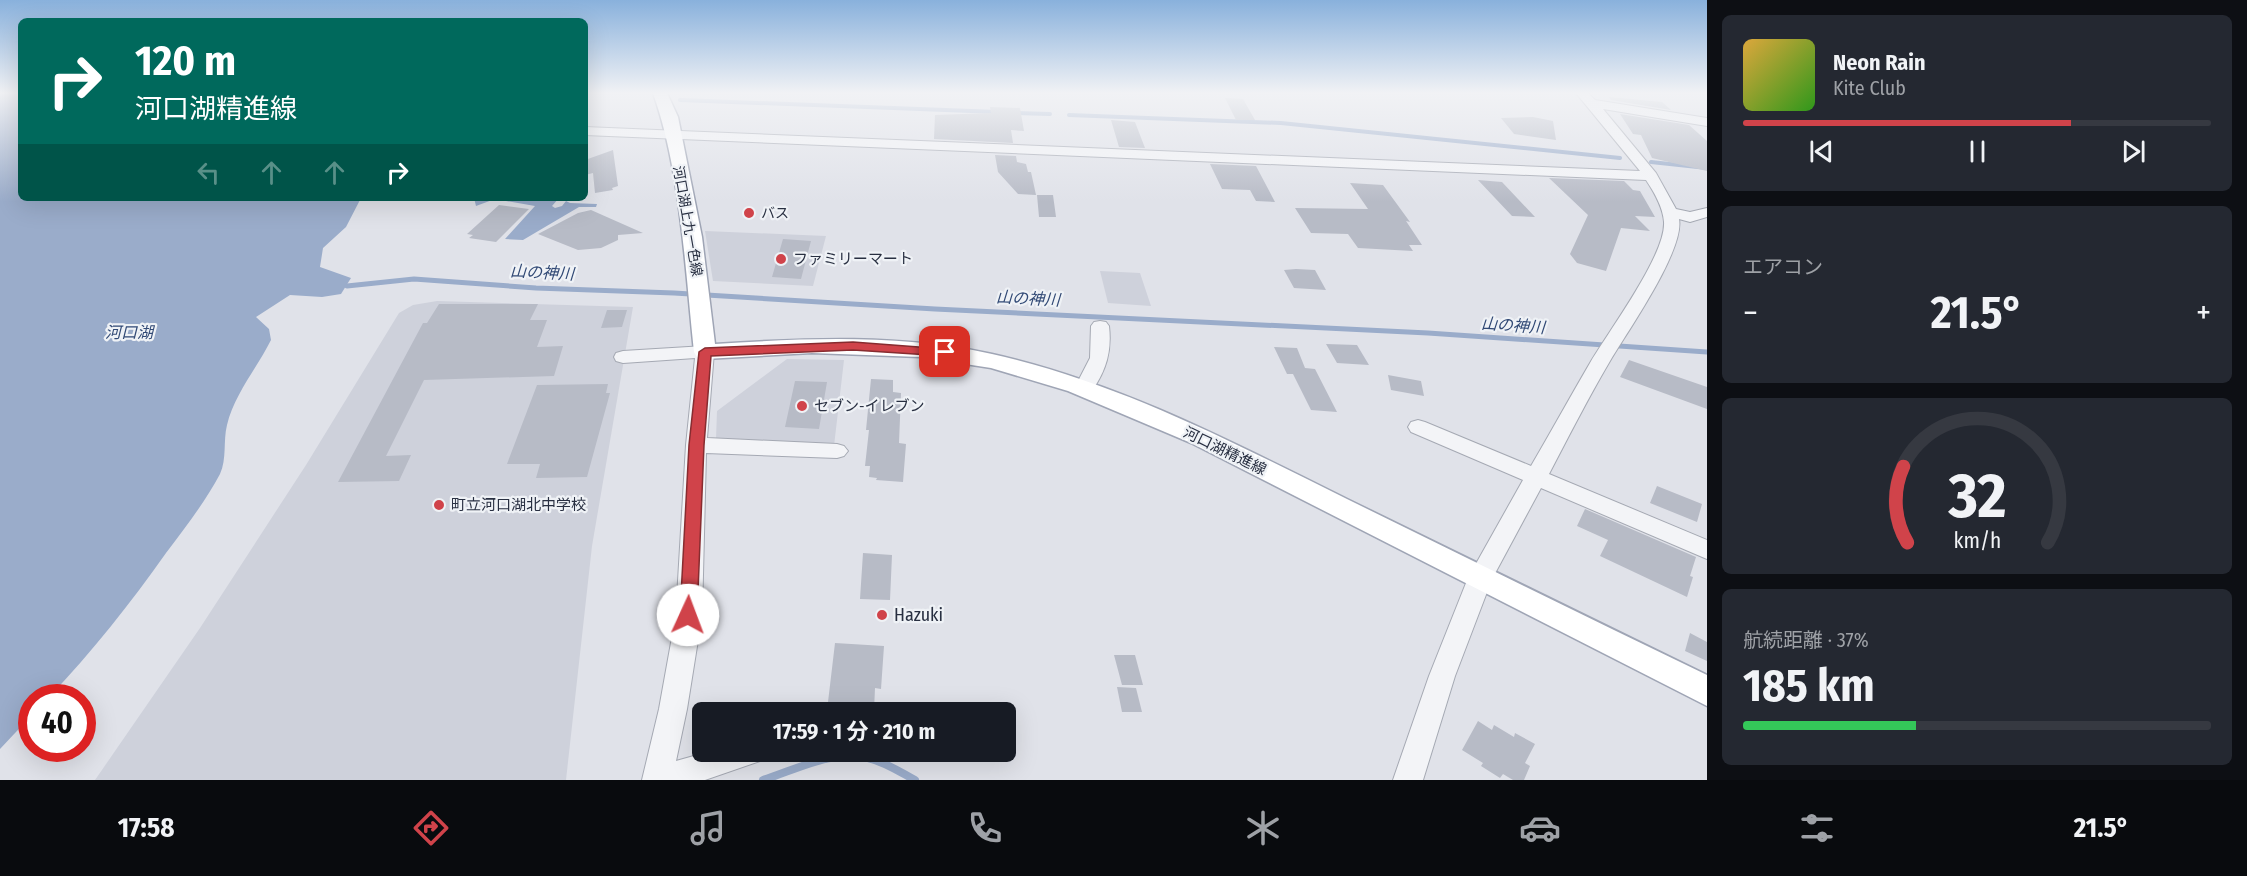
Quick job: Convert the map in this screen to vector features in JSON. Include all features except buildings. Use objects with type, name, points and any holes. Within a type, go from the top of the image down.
[{"type":"main road","name":"河口湖上九一色線","points":[[673,129],[700,296],[705,352]]},
{"type":"main road","name":"河口湖精進線","points":[[705,352],[853,346],[932,351],[990,360],[1085,387],[1247,461],[1707,691]]},
{"type":"street","points":[[1408,780],[1442,676],[1480,578],[1535,476],[1666,247],[1671,231],[1670,212],[1663,194],[1613,129]]},
{"type":"street","points":[[588,131],[1651,176]]},
{"type":"street","points":[[1670,212],[1689,217],[1706,208]]},
{"type":"street","points":[[1085,387],[1099,364],[1102,354],[1100,326]]},
{"type":"street","points":[[623,357],[705,352],[696,445],[688,615],[673,709],[657,779],[718,762]]},
{"type":"street","points":[[1418,427],[1707,550]]},
{"type":"street","points":[[696,445],[837,451]]},
{"type":"shaded area","points":[[705,231],[826,236],[813,286],[713,281]]},
{"type":"shaded area","points":[[1100,271],[1140,273],[1151,306],[1108,303]]},
{"type":"shaded area","name":"町立河口湖北中学校","points":[[437,301],[633,307],[592,546],[566,780],[95,780],[200,628],[306,465],[399,313],[413,305]]},
{"type":"shaded area","points":[[787,359],[844,360],[834,446],[716,439],[717,411]]},
{"type":"water","name":"河口湖","points":[[0,129],[18,129],[18,201],[359,201],[346,227],[323,248],[320,267],[351,278],[341,294],[322,297],[290,295],[256,317],[269,329],[271,340],[240,392],[230,414],[220,474],[201,505],[139,591],[61,684],[18,684],[18,730],[0,749]]},
{"type":"water","points":[[475,201],[490,201],[476,206]]},
{"type":"water","points":[[506,201],[556,201],[552,206],[555,208],[562,206],[566,201],[597,204],[596,207],[579,207],[523,240],[505,239],[535,206]]},
{"type":"waterway","points":[[1343,129],[1620,158]]},
{"type":"waterway","points":[[1651,162],[1707,168]]},
{"type":"waterway","name":"山の神川","points":[[347,286],[414,279],[536,288],[674,293],[935,309],[1428,333],[1707,352]]},
{"type":"waterway","points":[[763,780],[828,758],[842,756],[868,758],[915,780]]},
{"type":"place","name":"バス","points":[[749,213]]},
{"type":"place","name":"ファミリーマート","points":[[781,259]]},
{"type":"place","name":"セブン-イレブン","points":[[802,406]]},
{"type":"place","name":"町立河口湖北中学校","points":[[439,505]]},
{"type":"place","name":"Hazuki","points":[[882,615]]},
{"type":"route","points":[[688,615],[696,445],[705,352],[853,346],[945,352]]}]
